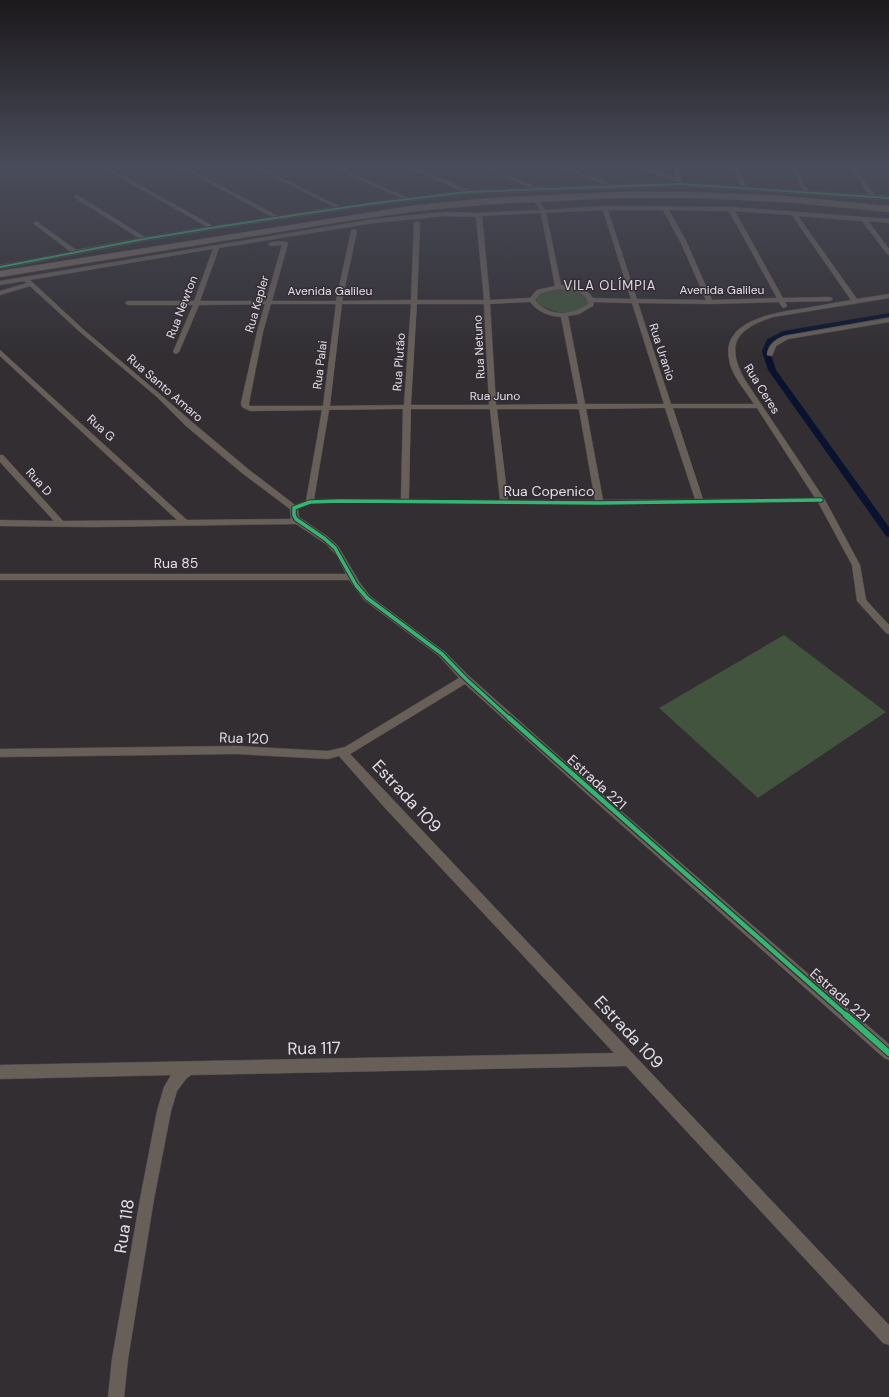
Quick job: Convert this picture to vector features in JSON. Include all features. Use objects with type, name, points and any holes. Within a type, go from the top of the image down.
[{"type":"highway","points":[[0,274],[271,230]]},
{"type":"highway","points":[[0,278],[297,230]]},
{"type":"street","points":[[46,230],[76,253]]},
{"type":"street","points":[[130,230],[144,239]]},
{"type":"street","points":[[0,267],[144,239],[199,230]]},
{"type":"street","points":[[220,238],[222,230]]},
{"type":"street","points":[[0,283],[28,281],[325,230]]},
{"type":"street","points":[[346,232],[360,230]]},
{"type":"street","name":"Rua Plutão","points":[[405,502],[407,407],[414,302],[417,230]]},
{"type":"street","name":"Rua Netuno","points":[[481,230],[488,302],[493,407],[504,502]]},
{"type":"street","points":[[547,230],[558,287]]},
{"type":"street","name":"Rua Uranio","points":[[612,230],[700,502]]},
{"type":"street","points":[[677,230],[710,302]]},
{"type":"street","points":[[743,230],[788,312]]},
{"type":"street","points":[[805,230],[853,299]]},
{"type":"street","points":[[872,230],[889,253]]},
{"type":"street","name":"Rua Palai","points":[[310,502],[326,408],[339,302],[354,231]]},
{"type":"street","points":[[238,244],[251,246],[292,241]]},
{"type":"street","name":"Rua Kepler","points":[[247,394],[268,302],[285,243]]},
{"type":"street","name":"Rua Newton","points":[[176,352],[197,302],[216,248]]},
{"type":"street","points":[[0,292],[28,281]]},
{"type":"street","name":"Rua Santo Amaro","points":[[28,281],[95,342],[160,396],[189,424],[245,471],[294,508]]},
{"type":"street","points":[[558,287],[580,290],[591,300],[591,305],[586,309],[564,314],[543,311],[535,306],[532,300],[533,296],[539,291],[558,287]]},
{"type":"street","name":"Rua Ceres","points":[[889,296],[853,299],[760,319],[743,328],[735,338],[730,351],[735,368],[820,500],[856,565],[862,601],[889,631]]},
{"type":"street","name":"Avenida Galileu","points":[[591,300],[710,302],[853,299]]},
{"type":"street","name":"Avenida Galileu","points":[[128,303],[488,302],[532,300]]},
{"type":"street","name":"Rua Copenico","points":[[564,314],[582,407],[598,503]]},
{"type":"street","points":[[770,355],[770,350],[775,343],[786,337],[889,320]]},
{"type":"street","name":"Rua G","points":[[0,352],[185,523]]},
{"type":"street","name":"Rua Juno","points":[[247,394],[244,405],[250,409],[407,407],[670,408],[759,406]]},
{"type":"street","name":"Rua D","points":[[0,457],[61,524]]},
{"type":"street","name":"Rua Copenico","points":[[294,508],[310,502],[598,503],[820,500]]},
{"type":"street","points":[[294,508],[295,516],[300,521]]},
{"type":"street","points":[[0,523],[61,524],[300,521]]},
{"type":"street","name":"Estrada 221","points":[[300,521],[320,534],[335,548],[344,561],[351,577],[367,598],[442,654],[466,679],[593,794],[889,1053]]},
{"type":"street","name":"Rua 85","points":[[0,577],[351,577]]},
{"type":"street","name":"Rua 120","points":[[0,753],[236,750],[328,755],[342,752],[400,720],[466,679]]},
{"type":"street","name":"Estrada 109","points":[[342,752],[389,805],[433,850],[788,1231],[889,1337]]},
{"type":"street","name":"Rua 117","points":[[0,1072],[629,1059]]},
{"type":"street","name":"Rua 118","points":[[116,1397],[120,1359],[147,1199],[164,1111],[171,1086],[181,1074],[188,1069]]},
{"type":"green space","points":[[556,289],[577,292],[587,300],[587,304],[582,309],[569,313],[548,309],[537,303],[536,299],[542,292]]},
{"type":"green space","points":[[784,635],[886,712],[758,798],[659,708]]},
{"type":"waterway","points":[[889,315],[786,333],[770,341],[766,351],[772,370],[889,534]]},
{"type":"cycle path","points":[[0,267],[198,230]]},
{"type":"cycle path","points":[[821,500],[599,503],[340,501],[310,502],[294,508],[294,514],[295,518],[299,522],[325,539],[335,548],[356,585],[367,598],[442,654],[466,679],[593,793],[889,1053]]},
{"type":"district","name":"VILA OLÍMPIA","points":[[610,285]]}]
